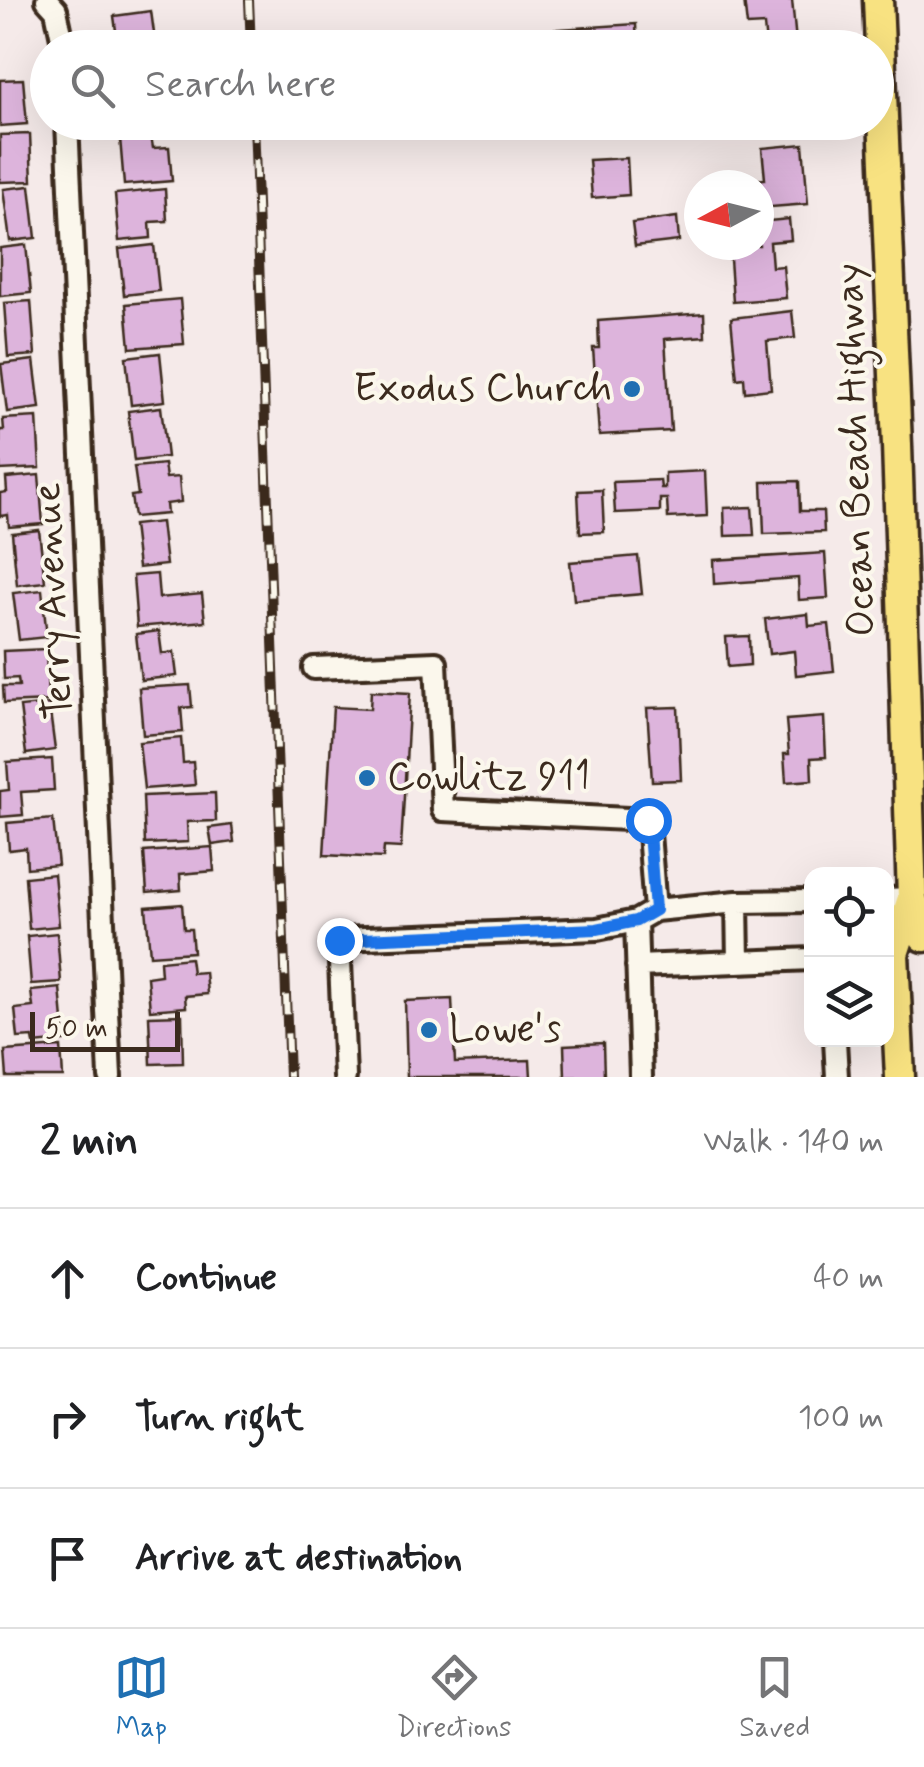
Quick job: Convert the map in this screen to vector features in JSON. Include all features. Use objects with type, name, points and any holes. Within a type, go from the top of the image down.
[{"type":"main road","name":"Ocean Beach Highway","points":[[878,0],[880,30]]},
{"type":"main road","name":"Ocean Beach Highway","points":[[888,140],[911,460],[900,898],[894,954],[900,1077]]},
{"type":"main road","points":[[905,662],[924,597]]},
{"type":"main road","name":"Ocean Beach Highway","points":[[900,898],[924,937]]},
{"type":"street","points":[[47,0],[56,10],[60,30]]},
{"type":"street","name":"Terry Avenue","points":[[68,140],[110,1077]]},
{"type":"street","points":[[314,668],[436,663],[443,810],[648,820],[645,916],[638,966],[641,1077]]},
{"type":"street","points":[[345,1077],[339,940],[597,929],[645,916],[738,902],[804,900]]},
{"type":"street","points":[[738,902],[738,962]]},
{"type":"street","points":[[638,966],[804,959]]},
{"type":"street","points":[[835,1047],[837,1077]]},
{"type":"building","points":[[744,0],[792,0],[795,30],[747,26]]},
{"type":"building","points":[[151,11],[154,30],[116,30],[114,16]]},
{"type":"building","points":[[636,24],[636,30],[544,30]]},
{"type":"building","points":[[23,79],[27,124],[0,126],[0,80]]},
{"type":"building","points":[[30,134],[32,181],[0,182],[0,135]]},
{"type":"building","points":[[120,140],[152,140],[153,148],[169,147],[172,181],[124,185]]},
{"type":"building","points":[[803,144],[808,204],[774,207],[774,170],[764,170],[762,148]]},
{"type":"building","points":[[627,158],[629,195],[592,198],[589,160]]},
{"type":"building","points":[[30,186],[36,238],[10,241],[3,189]]},
{"type":"building","points":[[165,189],[167,221],[150,222],[151,238],[119,241],[115,194]]},
{"type":"building","points":[[677,217],[679,241],[635,246],[632,223]]},
{"type":"building","points":[[789,219],[791,240],[774,242],[774,220]]},
{"type":"building","points":[[26,245],[31,293],[0,296],[0,248]]},
{"type":"building","points":[[154,245],[159,291],[124,295],[119,249]]},
{"type":"building","points":[[730,260],[771,260],[772,267],[783,266],[786,298],[733,302]]},
{"type":"building","points":[[180,299],[184,344],[130,348],[126,304]]},
{"type":"building","points":[[31,301],[35,355],[8,357],[4,303]]},
{"type":"building","points":[[792,311],[795,338],[767,341],[771,389],[745,392],[744,378],[737,379],[731,318]]},
{"type":"building","name":"Exodus Church","points":[[704,313],[705,336],[665,339],[671,431],[599,435],[593,348],[599,348],[598,321]]},
{"type":"building","points":[[160,353],[165,401],[131,405],[126,357]]},
{"type":"building","points":[[34,360],[40,408],[7,412],[1,364]]},
{"type":"building","points":[[161,407],[167,457],[134,461],[128,411]]},
{"type":"building","points":[[37,417],[40,468],[0,470],[3,419]]},
{"type":"building","points":[[164,464],[166,478],[179,477],[181,502],[166,504],[167,514],[134,517],[131,496],[138,495],[134,467]]},
{"type":"building","points":[[705,471],[707,516],[668,518],[667,499],[660,499],[660,511],[615,513],[613,482],[660,480],[661,488],[665,488],[665,473]]},
{"type":"building","points":[[39,475],[43,524],[9,527],[8,515],[0,516],[0,493],[7,492],[6,478]]},
{"type":"building","points":[[799,481],[800,511],[823,511],[824,532],[764,534],[762,482]]},
{"type":"building","points":[[602,490],[604,532],[580,533],[578,491]]},
{"type":"building","points":[[752,507],[754,535],[725,536],[724,508]]},
{"type":"building","points":[[161,522],[166,565],[138,568],[133,525]]},
{"type":"building","points":[[39,530],[45,582],[17,585],[12,533]]},
{"type":"building","points":[[825,553],[828,598],[799,600],[798,578],[714,584],[713,560]]},
{"type":"building","points":[[638,556],[642,594],[574,600],[570,562]]},
{"type":"building","points":[[157,574],[159,598],[202,594],[205,621],[137,627],[133,576]]},
{"type":"building","points":[[42,590],[47,637],[19,640],[13,593]]},
{"type":"building","points":[[808,614],[809,626],[829,624],[834,671],[796,675],[794,651],[769,654],[765,619]]},
{"type":"building","points":[[159,631],[162,654],[174,652],[177,676],[141,680],[136,634]]},
{"type":"building","points":[[749,636],[750,665],[728,667],[726,637]]},
{"type":"building","points":[[46,649],[48,701],[4,703],[3,686],[19,686],[18,678],[4,679],[3,651]]},
{"type":"building","points":[[190,685],[192,707],[181,708],[183,732],[143,735],[139,688]]},
{"type":"building","name":"Cowlitz 911","points":[[371,691],[410,693],[401,848],[384,847],[383,858],[324,855],[333,707],[370,709]]},
{"type":"building","points":[[49,704],[55,750],[26,754],[20,707]]},
{"type":"building","points":[[678,707],[681,780],[652,781],[647,708]]},
{"type":"building","points":[[824,717],[826,757],[811,758],[812,780],[786,782],[786,720]]},
{"type":"building","points":[[181,738],[183,763],[193,762],[195,785],[144,789],[139,742]]},
{"type":"building","points":[[52,759],[54,790],[21,792],[23,815],[0,817],[0,791],[9,790],[7,762]]},
{"type":"building","points":[[215,793],[216,821],[187,822],[188,842],[145,844],[143,796]]},
{"type":"building","points":[[53,819],[58,865],[27,868],[26,848],[9,850],[7,823]]},
{"type":"building","points":[[232,825],[234,842],[212,845],[209,828]]},
{"type":"building","points":[[212,847],[214,871],[180,874],[181,890],[147,893],[144,852]]},
{"type":"building","points":[[54,874],[59,926],[29,929],[25,877]]},
{"type":"building","points":[[182,904],[184,929],[191,929],[193,952],[150,955],[146,907]]},
{"type":"building","points":[[57,933],[61,982],[31,984],[27,936]]},
{"type":"building","points":[[190,958],[192,973],[205,972],[207,994],[185,996],[186,1007],[150,1010],[147,977],[161,975],[160,961]]},
{"type":"building","points":[[60,988],[65,1041],[34,1044],[33,1037],[18,1038],[15,1009],[33,1007],[31,991]]},
{"type":"building","name":"Lowe's","points":[[452,999],[455,1063],[530,1060],[531,1077],[407,1077],[405,1001]]},
{"type":"building","points":[[182,1015],[183,1063],[151,1064],[149,1016]]},
{"type":"building","name":"Lowe's","points":[[603,1043],[604,1077],[565,1077],[564,1045]]},
{"type":"building","points":[[61,1047],[63,1077],[7,1077],[5,1051]]},
{"type":"railway","points":[[249,0],[250,30]]},
{"type":"railway","points":[[255,140],[289,1077]]},
{"type":"place","name":"Exodus Church","points":[[632,389]]},
{"type":"place","name":"Cowlitz 911","points":[[367,778]]},
{"type":"place","name":"Lowe's","points":[[429,1030]]},
{"type":"route","points":[[339,940],[597,929],[636,921],[655,910],[648,820]]}]
